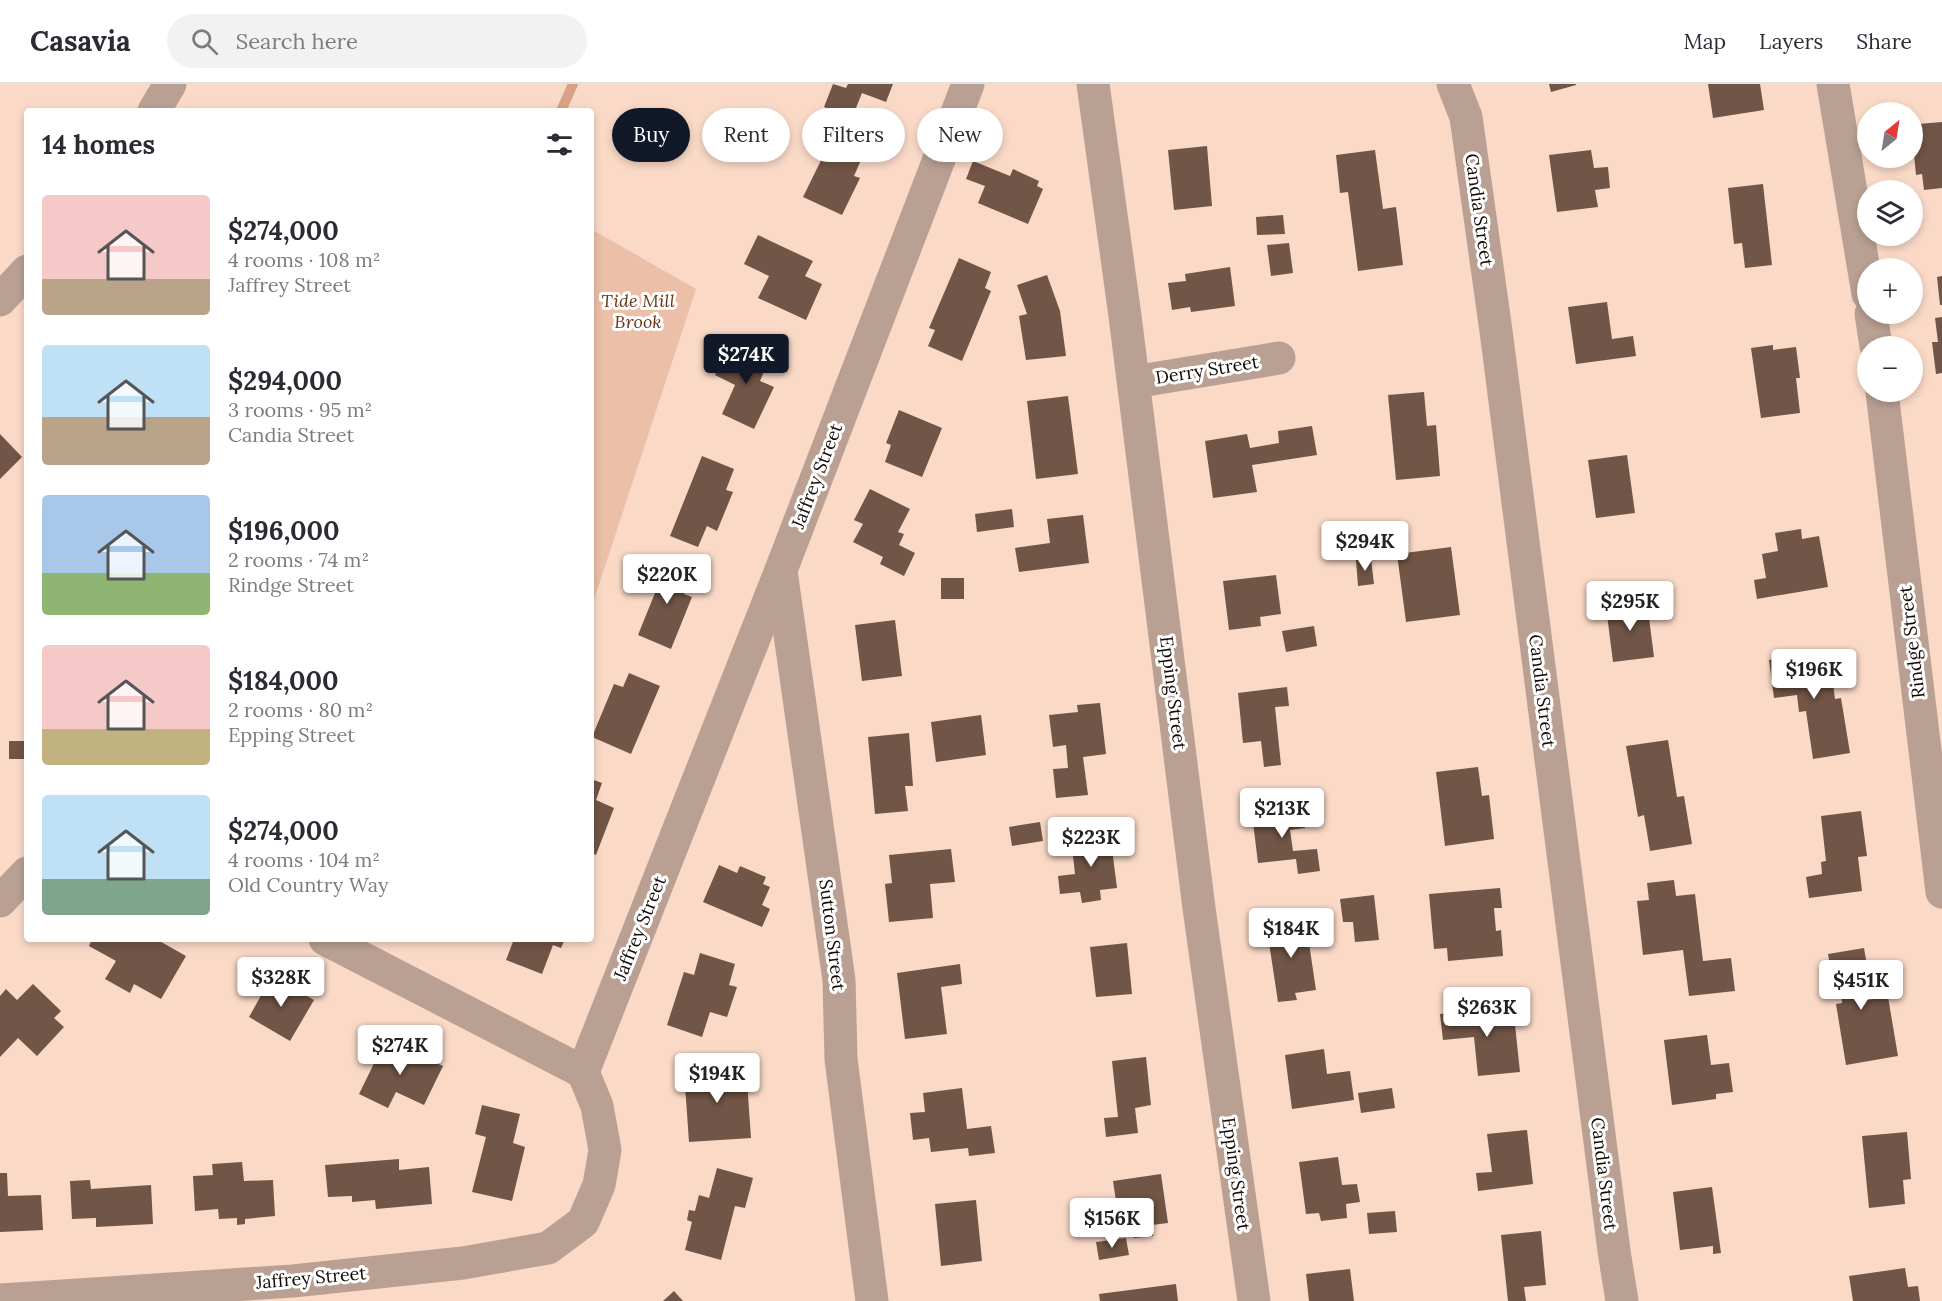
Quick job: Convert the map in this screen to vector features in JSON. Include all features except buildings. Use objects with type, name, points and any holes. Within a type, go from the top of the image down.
[{"type":"street","points":[[156,108],[170,84]]},
{"type":"street","name":"Jaffrey Street","points":[[0,1300],[293,1281],[463,1263],[548,1248],[583,1222],[599,1185],[605,1150],[597,1106],[583,1072],[781,570],[968,84]]},
{"type":"street","name":"Epping Street","points":[[1093,84],[1134,382],[1195,876],[1254,1301]]},
{"type":"street","name":"Candia Street","points":[[1454,84],[1466,117],[1496,331],[1622,1301]]},
{"type":"street","points":[[1833,84],[1862,258]]},
{"type":"street","points":[[0,300],[24,274]]},
{"type":"street","name":"Derry Street","points":[[1134,382],[1280,358]]},
{"type":"street","name":"Rindge Street","points":[[1883,402],[1942,892]]},
{"type":"street","name":"Sutton Street","points":[[781,570],[839,980],[841,1059],[872,1301]]},
{"type":"street","points":[[0,901],[24,876]]},
{"type":"street","points":[[331,942],[583,1072]]},
{"type":"green space","name":"Tide Mill Brook","points":[[594,231],[696,289],[594,600]]},
{"type":"waterway","points":[[562,108],[573,84]]}]
